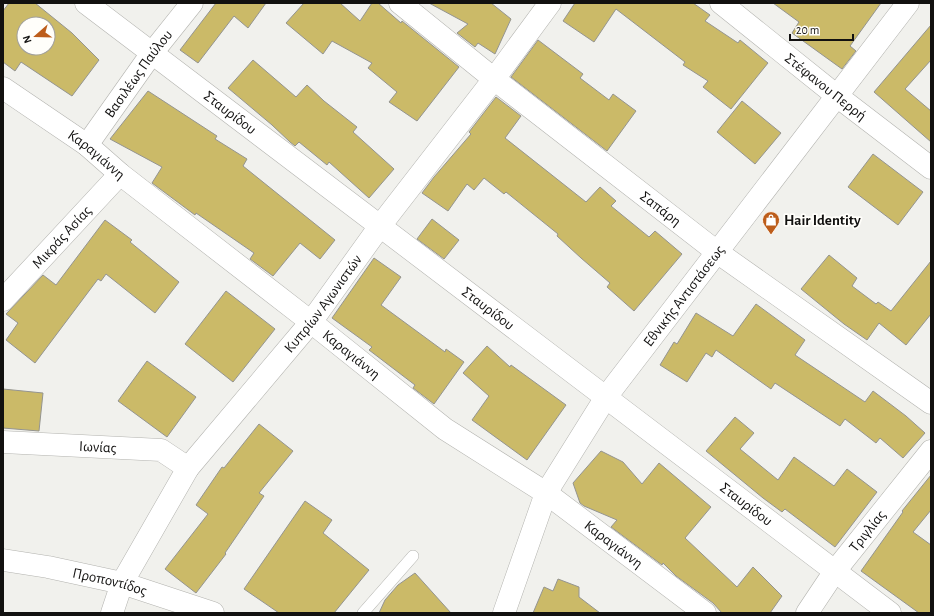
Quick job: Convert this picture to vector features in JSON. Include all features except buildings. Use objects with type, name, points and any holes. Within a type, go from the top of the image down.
[{"type":"street","name":"Σταυρίδου","points":[[86,3],[890,613]]},
{"type":"street","name":"Βασιλέως Παύλου","points":[[87,145],[152,53],[192,3]]},
{"type":"street","name":"Σαπάρη","points":[[400,3],[494,79],[717,252],[931,404]]},
{"type":"street","name":"Κυπρίων Αγωνιστών","points":[[112,613],[122,583],[188,468],[311,322],[380,226],[494,79],[550,3]]},
{"type":"street","name":"Στέφανου Περρή","points":[[721,3],[837,96],[931,168]]},
{"type":"street","name":"Εθνικής Αντιστάσεως","points":[[504,613],[546,493],[606,397],[908,3]]},
{"type":"street","name":"Καραγιάννη","points":[[3,88],[87,145],[120,174],[311,322],[445,429],[546,493],[705,613]]},
{"type":"street","name":"Μικράς Ασίας","points":[[3,300],[120,174]]},
{"type":"street","name":"Ιωνίας","points":[[3,442],[161,450],[188,468]]},
{"type":"street","name":"Τριγλίας","points":[[807,613],[835,571],[931,450]]},
{"type":"street","name":"Προποντίδος","points":[[3,560],[48,567],[122,583],[213,613]]},
{"type":"lane","points":[[364,613],[413,556]]},
{"type":"place","name":"Hair Identity","points":[[771,235]]}]
